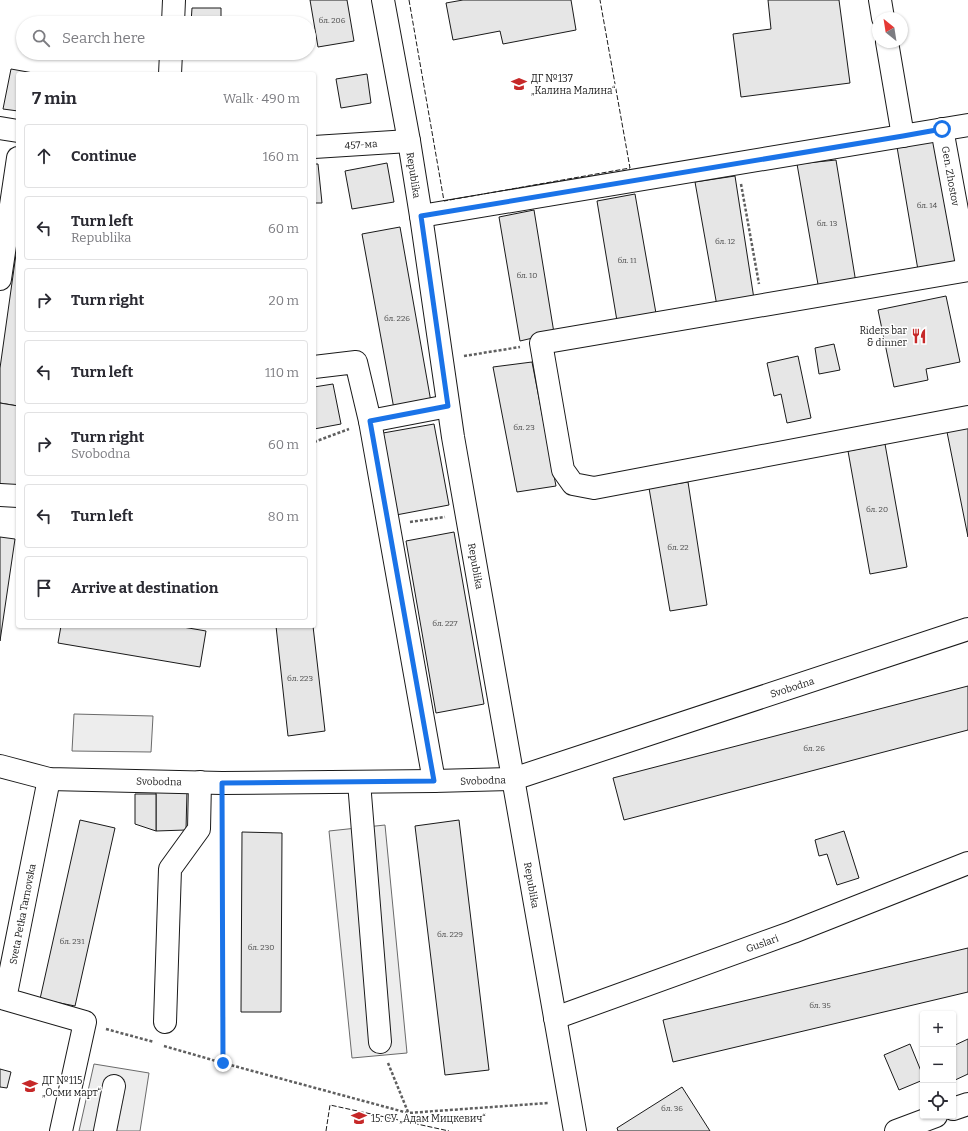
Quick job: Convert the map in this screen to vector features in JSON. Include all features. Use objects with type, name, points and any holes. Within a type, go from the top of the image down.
[{"type":"street","points":[[173,16],[174,0]]},
{"type":"street","name":"Republika","points":[[383,0],[421,216],[448,406],[466,514],[575,1131]]},
{"type":"street","points":[[880,0],[882,12]]},
{"type":"street","points":[[888,48],[903,136]]},
{"type":"street","points":[[170,72],[171,60]]},
{"type":"street","points":[[421,216],[968,125]]},
{"type":"street","points":[[0,128],[16,131]]},
{"type":"street","name":"Gen. Zhostov","points":[[942,129],[968,270]]},
{"type":"street","name":"457-ма","points":[[316,147],[408,141]]},
{"type":"street","points":[[0,279],[16,171]]},
{"type":"street","points":[[968,270],[541,343],[563,470],[573,484],[594,488],[968,417]]},
{"type":"street","points":[[316,367],[356,362],[370,421],[434,781]]},
{"type":"street","points":[[370,421],[448,406]]},
{"type":"street","points":[[0,495],[16,496]]},
{"type":"street","name":"Svobodna","points":[[0,766],[49,779],[200,782],[359,782],[513,779],[968,629]]},
{"type":"street","name":"Sveta Petka Tarnovska","points":[[49,779],[5,999],[85,1022]]},
{"type":"street","points":[[165,1022],[170,869],[199,830],[200,782]]},
{"type":"street","points":[[359,782],[380,1042]]},
{"type":"street","name":"Guslari","points":[[555,1018],[793,932],[968,863]]},
{"type":"street","points":[[62,1131],[85,1022]]},
{"type":"street","points":[[105,1131],[114,1086]]},
{"type":"street","points":[[956,1108],[968,1104]]},
{"type":"street","points":[[896,1131],[928,1119]]},
{"type":"path","points":[[738,164],[763,305]]},
{"type":"path","points":[[442,360],[541,343]]},
{"type":"path","points":[[316,441],[370,421]]},
{"type":"path","points":[[388,526],[466,514]]},
{"type":"path","points":[[222,831],[223,1063]]},
{"type":"path","points":[[85,1022],[154,1042]]},
{"type":"path","points":[[380,1042],[408,1113]]},
{"type":"path","points":[[162,1045],[408,1113],[570,1101]]},
{"type":"shaded area","points":[[74,714],[153,716],[151,752],[72,751]]},
{"type":"shaded area","points":[[385,825],[407,1053],[352,1058],[329,831]]},
{"type":"shaded area","points":[[94,1064],[149,1073],[140,1131],[79,1131]]},
{"type":"building","points":[[310,0],[347,0],[354,41],[318,47],[316,35],[316,16],[313,16]]},
{"type":"building","points":[[463,0],[571,0],[576,30],[503,44],[500,31],[453,40],[446,3]]},
{"type":"building","points":[[768,0],[839,0],[850,83],[741,97],[733,34],[771,29]]},
{"type":"building","points":[[192,8],[221,8],[221,16],[191,16]]},
{"type":"building","points":[[11,69],[28,72],[16,72],[16,111],[3,109]]},
{"type":"building","points":[[367,74],[371,103],[341,108],[336,79]]},
{"type":"building","points":[[936,141],[956,264],[918,270],[897,147]]},
{"type":"building","points":[[836,160],[856,283],[819,290],[797,164]]},
{"type":"building","points":[[387,163],[394,202],[352,209],[345,171]]},
{"type":"building","points":[[316,164],[318,164],[322,203],[316,203]]},
{"type":"building","points":[[735,176],[754,299],[717,306],[695,182]]},
{"type":"building","points":[[635,194],[657,319],[618,327],[597,201]]},
{"type":"building","points":[[534,210],[554,333],[520,341],[499,217]]},
{"type":"building","points":[[400,227],[431,402],[394,409],[362,234]]},
{"type":"building","points":[[16,254],[16,406],[0,403],[0,368]]},
{"type":"building","name":"Riders bar & dinner","points":[[946,296],[960,362],[926,369],[928,380],[894,387],[878,310]]},
{"type":"building","points":[[834,344],[840,370],[819,374],[815,348]]},
{"type":"building","points":[[798,356],[811,418],[787,423],[781,394],[774,396],[767,363]]},
{"type":"building","points":[[532,362],[556,486],[517,492],[493,367]]},
{"type":"building","points":[[333,384],[341,424],[316,429],[316,387]]},
{"type":"building","points":[[0,403],[16,406],[16,486],[0,484]]},
{"type":"building","points":[[434,424],[449,505],[396,515],[383,433]]},
{"type":"building","points":[[968,427],[968,537],[947,432]]},
{"type":"building","points":[[885,444],[907,567],[870,574],[848,451]]},
{"type":"building","points":[[688,482],[707,605],[670,611],[649,488]]},
{"type":"building","points":[[454,532],[484,704],[436,713],[406,541]]},
{"type":"building","points":[[0,537],[15,539],[0,641]]},
{"type":"building","points":[[61,628],[189,628],[206,631],[200,667],[58,643]]},
{"type":"building","points":[[276,628],[313,628],[325,731],[288,736]]},
{"type":"building","points":[[968,686],[968,730],[624,820],[613,778]]},
{"type":"building","points":[[156,789],[187,790],[186,830],[156,831]]},
{"type":"building","points":[[135,794],[156,794],[156,831],[135,824]]},
{"type":"building","points":[[80,820],[115,828],[75,1006],[40,999]]},
{"type":"building","points":[[459,820],[489,1070],[445,1075],[415,826]]},
{"type":"building","points":[[844,831],[859,878],[837,885],[827,854],[819,856],[815,840]]},
{"type":"building","points":[[242,832],[282,833],[281,1012],[241,1012]]},
{"type":"building","points":[[968,948],[968,992],[673,1062],[663,1020]]},
{"type":"building","points":[[968,1039],[968,1074],[956,1080],[956,1047],[956,1045]]},
{"type":"building","points":[[910,1044],[920,1069],[920,1081],[899,1090],[884,1055]]},
{"type":"building","points":[[0,1069],[11,1072],[7,1088],[0,1087]]},
{"type":"building","points":[[682,1087],[710,1131],[618,1131],[617,1128]]},
{"type":"fence","points":[[409,0],[444,201],[630,168],[600,0]]},
{"type":"fence","points":[[326,1131],[330,1105],[449,1131]]},
{"type":"place","name":"ДГ №137 „Калина Малина“","points":[[519,84]]},
{"type":"place","name":"Riders bar & dinner","points":[[919,336]]},
{"type":"place","name":"ДГ №115 „Осми март“","points":[[30,1086]]},
{"type":"place","name":"15. СУ „Адам Мицкевич“","points":[[359,1118]]},
{"type":"route","points":[[223,1063],[222,783],[434,781],[370,421],[448,406],[421,216],[942,129]]}]
